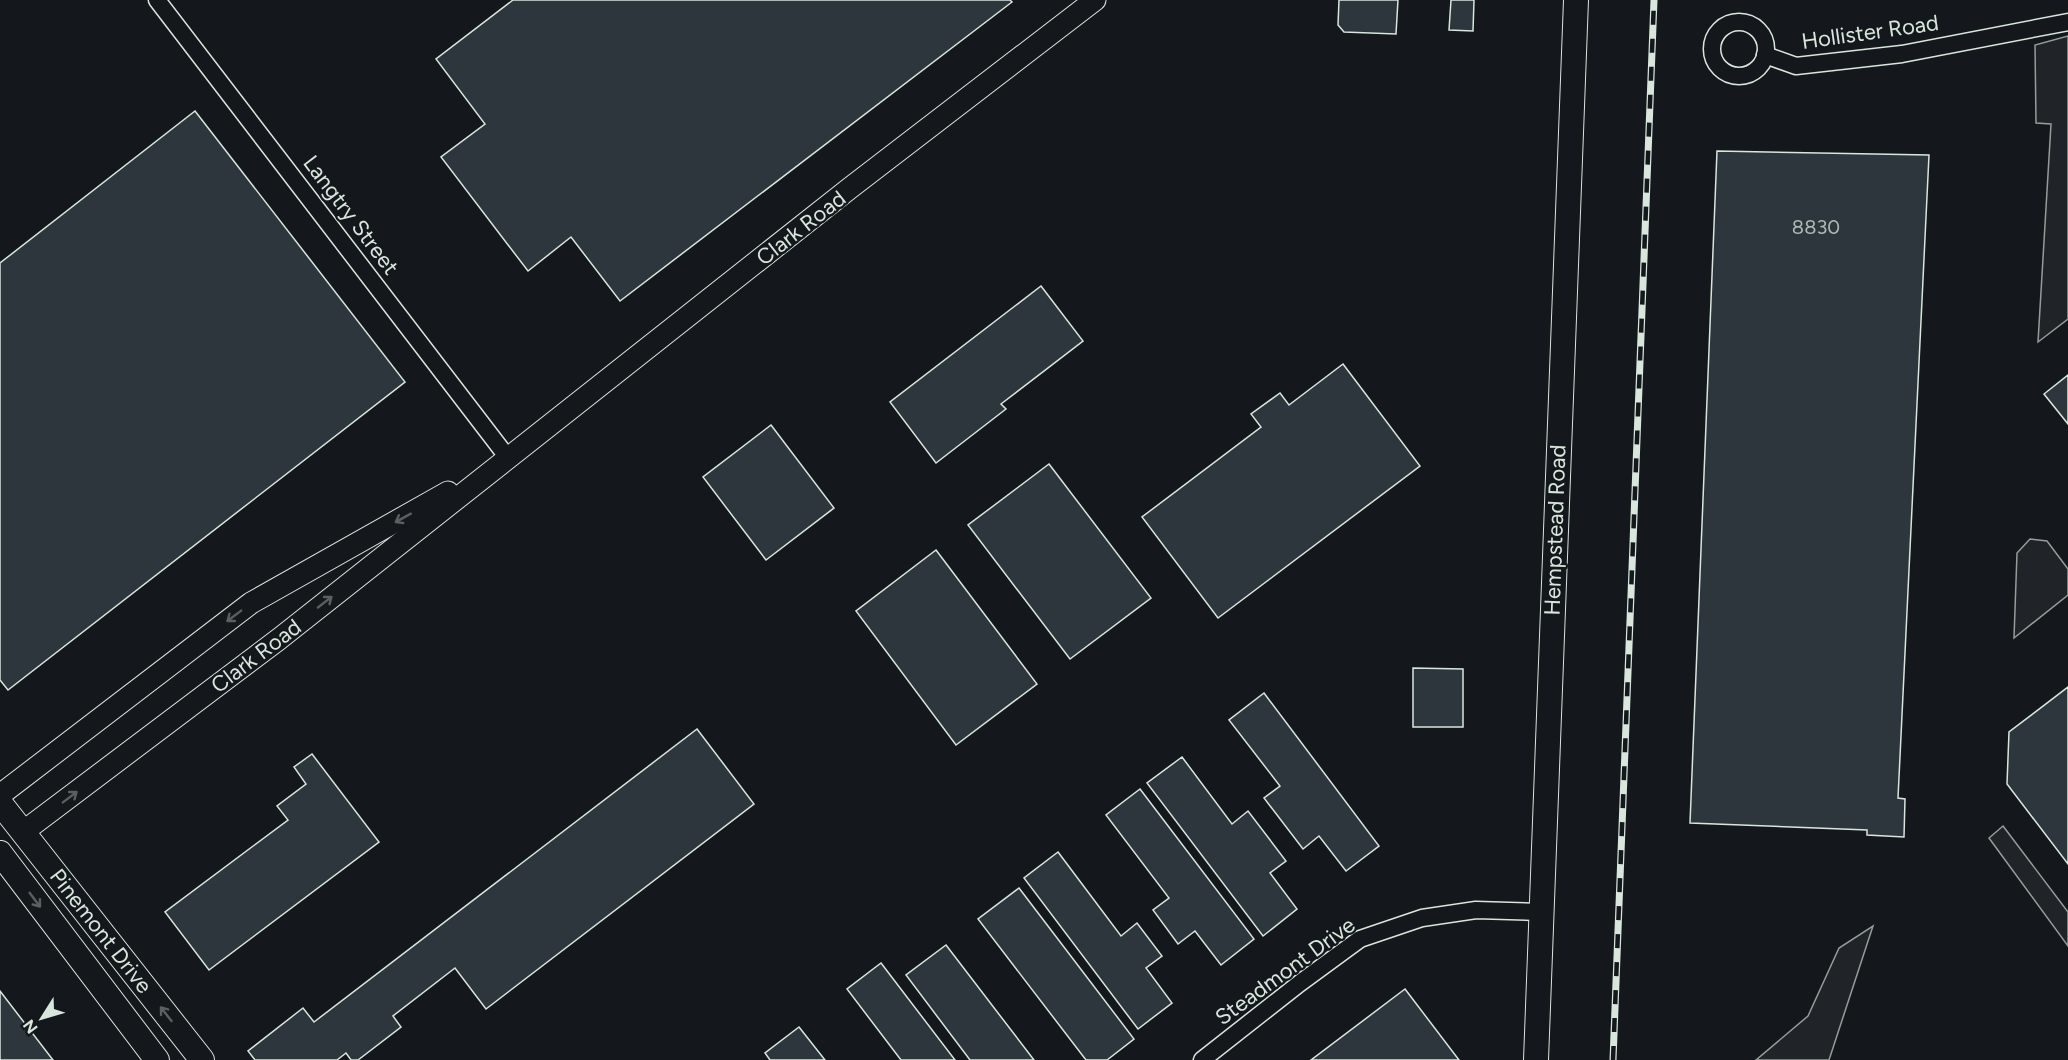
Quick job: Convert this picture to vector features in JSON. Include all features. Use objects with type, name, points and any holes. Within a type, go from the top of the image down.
[{"type":"main road","name":"Hempstead Road","points":[[1536,1060],[1576,0]]},
{"type":"main road","name":"Pinemont Drive","points":[[0,803],[202,1060]]},
{"type":"main road","name":"Clark Road","points":[[0,852],[23,832]]},
{"type":"main road","name":"Pinemont Drive","points":[[0,852],[157,1060]]},
{"type":"street","name":"Langtry Street","points":[[157,0],[508,458]]},
{"type":"street","name":"Clark Road","points":[[23,832],[279,639],[850,188],[1095,0]]},
{"type":"street","name":"Hollister Road","points":[[1765,55],[1796,66],[1902,54],[2060,23],[2068,16]]},
{"type":"street","name":"Clark Road","points":[[0,795],[251,603],[508,458]]},
{"type":"street","name":"Steadmont Drive","points":[[1202,1060],[1360,939],[1422,918],[1476,910],[1542,912]]},
{"type":"shaded area","points":[[2068,36],[2068,319],[2038,342],[2051,124],[2036,123],[2035,45]]},
{"type":"shaded area","points":[[2030,539],[2047,541],[2068,569],[2068,595],[2014,638],[2017,553]]},
{"type":"shaded area","points":[[2003,826],[2068,912],[2068,946],[1989,838]]},
{"type":"shaded area","points":[[1873,926],[1829,1060],[1756,1060],[1808,1016],[1839,948]]},
{"type":"building","points":[[513,0],[1010,0],[1012,2],[620,301],[571,237],[528,271],[441,157],[485,124],[436,59]]},
{"type":"building","points":[[1339,0],[1398,0],[1396,34],[1344,32],[1338,25]]},
{"type":"building","points":[[1451,0],[1474,0],[1473,31],[1449,30]]},
{"type":"building","points":[[195,111],[405,382],[8,690],[0,680],[0,263]]},
{"type":"building","points":[[1717,151],[1929,155],[1898,798],[1905,799],[1904,837],[1867,835],[1867,830],[1690,823]]},
{"type":"building","points":[[1041,286],[1083,341],[1001,404],[1006,409],[936,463],[890,402]]},
{"type":"building","points":[[1343,364],[1420,466],[1218,618],[1142,517],[1261,427],[1251,414],[1280,393],[1289,405]]},
{"type":"building","points":[[2068,375],[2068,424],[2044,394]]},
{"type":"building","points":[[771,425],[834,508],[766,560],[703,477]]},
{"type":"building","points":[[1049,464],[1151,598],[1070,659],[968,525]]},
{"type":"building","points":[[936,550],[1037,684],[956,745],[856,611]]},
{"type":"building","points":[[1413,668],[1463,669],[1463,727],[1413,727]]},
{"type":"building","points":[[2068,687],[2068,864],[2007,784],[2009,732]]},
{"type":"building","points":[[1264,693],[1379,846],[1346,871],[1319,836],[1303,849],[1264,798],[1280,786],[1229,720]]},
{"type":"building","points":[[697,729],[754,804],[486,1009],[455,968],[393,1016],[401,1027],[358,1060],[351,1060],[346,1053],[337,1060],[255,1060],[248,1051],[303,1008],[314,1022]]},
{"type":"building","points":[[312,754],[379,842],[209,970],[165,912],[288,820],[277,806],[306,784],[294,767]]},
{"type":"building","points":[[1182,757],[1232,824],[1248,811],[1286,861],[1270,873],[1297,909],[1263,936],[1147,783]]},
{"type":"building","points":[[1140,789],[1254,939],[1221,965],[1195,931],[1178,944],[1153,910],[1169,898],[1106,815]]},
{"type":"building","points":[[1058,852],[1121,936],[1137,923],[1162,956],[1146,968],[1172,1003],[1138,1029],[1024,878]]},
{"type":"building","points":[[1019,888],[1134,1039],[1107,1060],[1086,1060],[978,919]]},
{"type":"building","points":[[946,945],[1034,1060],[970,1060],[906,975]]},
{"type":"building","points":[[881,963],[955,1060],[901,1060],[847,989]]},
{"type":"building","points":[[1405,989],[1459,1060],[1311,1060]]},
{"type":"building","points":[[0,991],[53,1060],[0,1060]]},
{"type":"building","points":[[799,1027],[825,1060],[770,1060],[765,1053]]},
{"type":"railway","points":[[1613,1060],[1654,0]]}]
